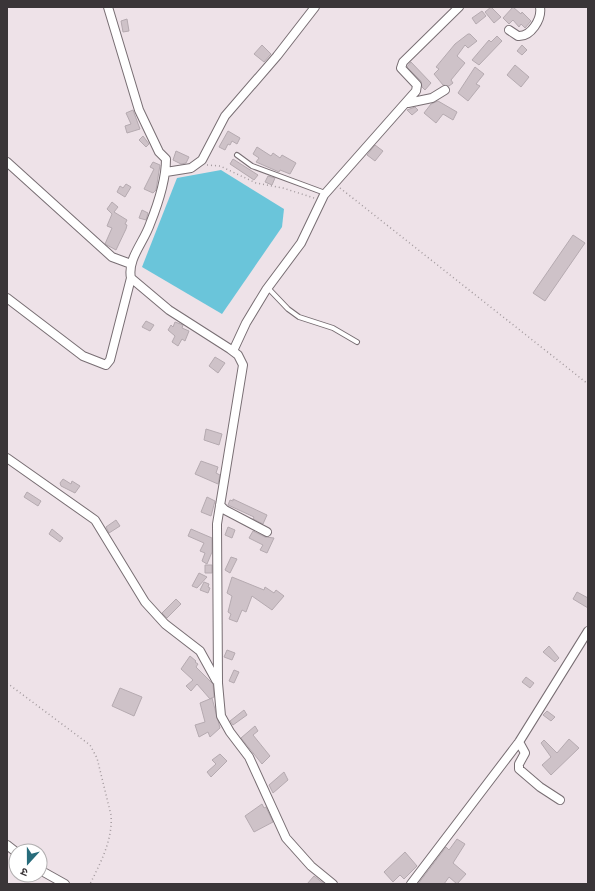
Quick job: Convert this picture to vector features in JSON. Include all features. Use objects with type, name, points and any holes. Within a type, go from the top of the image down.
[{"type":"street","points":[[7,298],[72,348],[97,363],[106,365],[110,360],[131,278],[131,264],[150,226],[166,172],[166,159],[159,152],[133,93],[108,7]]},
{"type":"street","points":[[166,172],[185,170],[198,164],[225,116],[277,56],[315,7]]},
{"type":"street","points":[[233,351],[246,323],[268,288],[301,243],[324,196],[408,103],[418,87],[401,68],[403,62],[459,7]]},
{"type":"street","points":[[509,30],[518,36],[527,34],[540,15],[540,7]]},
{"type":"street","points":[[408,103],[432,98],[445,90]]},
{"type":"street","points":[[7,162],[112,257],[131,264]]},
{"type":"street","points":[[131,278],[169,310],[233,351],[242,360],[243,376],[220,505],[216,549],[218,683],[221,716],[224,723],[249,757],[280,828],[297,852],[333,884]]},
{"type":"street","points":[[7,458],[97,523],[145,602],[165,624],[200,651],[211,668],[218,683]]},
{"type":"street","points":[[220,505],[225,510],[267,532]]},
{"type":"street","points":[[411,884],[519,742],[588,632]]},
{"type":"street","points":[[519,742],[526,752],[519,764],[519,769],[540,787],[560,800]]},
{"type":"street","points":[[48,874],[65,884]]},
{"type":"lane","points":[[237,155],[252,166],[324,196]]},
{"type":"lane","points":[[268,288],[288,309],[299,317],[333,328],[357,342]]},
{"type":"path","points":[[198,164],[220,166],[256,183],[324,196]]},
{"type":"path","points":[[334,184],[588,384]]},
{"type":"path","points":[[7,682],[83,738],[94,750],[112,823],[104,857],[90,884]]},
{"type":"water","points":[[221,170],[284,209],[282,227],[222,314],[142,267],[177,178]]},
{"type":"building","points":[[491,7],[501,17],[494,23],[485,12]]},
{"type":"building","points":[[513,7],[521,14],[522,12],[531,21],[525,28],[521,24],[519,27],[513,20],[509,24],[503,18]]},
{"type":"building","points":[[482,11],[486,16],[476,24],[472,18]]},
{"type":"building","points":[[127,19],[129,31],[123,32],[121,21]]},
{"type":"building","points":[[470,34],[477,41],[468,48],[465,45],[457,56],[465,63],[451,80],[453,83],[449,86],[443,85],[434,74],[439,69],[436,67],[455,44]]},
{"type":"building","points":[[497,36],[502,41],[479,65],[472,60],[489,40],[491,42]]},
{"type":"building","points":[[262,45],[271,54],[264,62],[254,54]]},
{"type":"building","points":[[522,45],[527,50],[522,55],[517,51]]},
{"type":"building","points":[[411,62],[431,83],[425,90],[422,87],[421,81],[407,67]]},
{"type":"building","points":[[515,65],[529,77],[521,87],[507,75]]},
{"type":"building","points":[[475,67],[484,74],[476,84],[480,86],[468,101],[458,93]]},
{"type":"building","points":[[438,101],[457,112],[453,120],[443,114],[436,123],[424,113],[431,104]]},
{"type":"building","points":[[415,107],[418,110],[412,115],[407,110]]},
{"type":"building","points":[[133,110],[140,129],[127,133],[125,126],[131,124],[126,113]]},
{"type":"building","points":[[228,131],[240,138],[237,144],[232,141],[230,145],[228,144],[225,150],[219,147]]},
{"type":"building","points":[[143,136],[149,144],[146,147],[139,140]]},
{"type":"building","points":[[375,145],[383,151],[375,161],[367,155]]},
{"type":"building","points":[[257,147],[271,156],[273,153],[280,158],[282,155],[296,163],[290,174],[280,170],[279,172],[256,162],[259,158],[253,154]]},
{"type":"building","points":[[176,151],[189,157],[186,163],[181,164],[173,160]]},
{"type":"building","points":[[233,159],[258,175],[254,180],[230,164]]},
{"type":"building","points":[[153,162],[160,165],[156,190],[153,193],[144,189],[154,169],[150,167]]},
{"type":"building","points":[[268,176],[275,178],[272,185],[265,182]]},
{"type":"building","points":[[126,184],[131,187],[125,197],[117,192],[120,186],[123,188]]},
{"type":"building","points":[[112,202],[118,207],[114,212],[127,220],[125,224],[127,225],[126,229],[116,250],[105,244],[112,228],[107,226],[112,214],[107,209]]},
{"type":"building","points":[[142,210],[148,213],[146,220],[139,218]]},
{"type":"building","points":[[573,235],[585,243],[545,301],[533,293]]},
{"type":"building","points":[[146,321],[154,325],[150,331],[142,327]]},
{"type":"building","points":[[175,322],[183,325],[182,328],[189,331],[185,341],[182,339],[178,346],[172,342],[175,336],[168,330],[171,325],[173,327]]},
{"type":"building","points":[[215,357],[225,363],[218,373],[209,366]]},
{"type":"building","points":[[206,429],[222,434],[219,445],[204,440]]},
{"type":"building","points":[[201,461],[218,467],[216,473],[220,475],[218,484],[195,474]]},
{"type":"building","points":[[63,479],[71,484],[72,481],[80,486],[75,493],[61,486],[60,483]]},
{"type":"building","points":[[27,492],[41,501],[38,506],[24,497]]},
{"type":"building","points":[[207,497],[215,501],[211,516],[201,512]]},
{"type":"building","points":[[233,499],[267,515],[263,524],[253,519],[254,517],[228,505],[230,500],[233,501]]},
{"type":"building","points":[[116,520],[120,526],[109,533],[106,527]]},
{"type":"building","points":[[228,527],[235,530],[232,538],[225,535]]},
{"type":"building","points":[[52,529],[63,538],[60,542],[49,534]]},
{"type":"building","points":[[191,529],[212,538],[212,552],[207,564],[202,561],[205,553],[200,551],[204,543],[188,536]]},
{"type":"building","points":[[253,531],[265,537],[274,538],[267,553],[260,550],[263,545],[249,538]]},
{"type":"building","points":[[231,557],[237,559],[230,573],[225,570]]},
{"type":"building","points":[[205,565],[212,565],[212,573],[205,573]]},
{"type":"building","points":[[199,573],[207,577],[197,588],[192,586]]},
{"type":"building","points":[[232,577],[264,590],[265,587],[274,593],[276,590],[284,596],[272,610],[252,596],[246,612],[242,610],[237,622],[229,619],[231,614],[228,612],[232,596],[227,593]]},
{"type":"building","points":[[204,582],[209,584],[208,587],[210,588],[208,593],[200,590]]},
{"type":"building","points":[[577,592],[588,598],[588,608],[573,599]]},
{"type":"building","points":[[176,599],[181,604],[167,618],[162,613]]},
{"type":"building","points":[[549,646],[559,658],[555,662],[543,652]]},
{"type":"building","points":[[227,650],[235,653],[232,660],[224,657]]},
{"type":"building","points":[[190,656],[198,664],[196,667],[213,684],[214,697],[210,699],[197,684],[191,691],[186,686],[193,680],[181,669]]},
{"type":"building","points":[[234,670],[239,672],[234,683],[229,681]]},
{"type":"building","points":[[526,677],[534,683],[530,688],[522,682]]},
{"type":"building","points":[[120,688],[142,697],[134,716],[112,706]]},
{"type":"building","points":[[212,698],[220,728],[210,737],[208,732],[199,737],[195,725],[205,722],[200,703]]},
{"type":"building","points":[[244,710],[247,715],[233,725],[230,721]]},
{"type":"building","points":[[547,711],[555,717],[551,721],[543,715]]},
{"type":"building","points":[[255,726],[258,731],[253,735],[270,756],[262,764],[241,738]]},
{"type":"building","points":[[569,739],[579,748],[551,775],[542,765],[551,757],[541,743],[544,740],[557,753]]},
{"type":"building","points":[[220,754],[227,761],[211,777],[207,772],[216,764],[212,760]]},
{"type":"building","points":[[284,772],[288,780],[273,793],[269,785]]},
{"type":"building","points":[[262,804],[264,808],[266,807],[273,822],[254,832],[245,816]]},
{"type":"building","points":[[457,839],[465,844],[453,863],[466,874],[457,884],[449,877],[444,884],[418,884],[446,847],[449,850]]},
{"type":"building","points":[[405,852],[417,866],[404,879],[400,875],[393,882],[384,872]]},
{"type":"building","points":[[314,876],[324,884],[307,884]]}]
